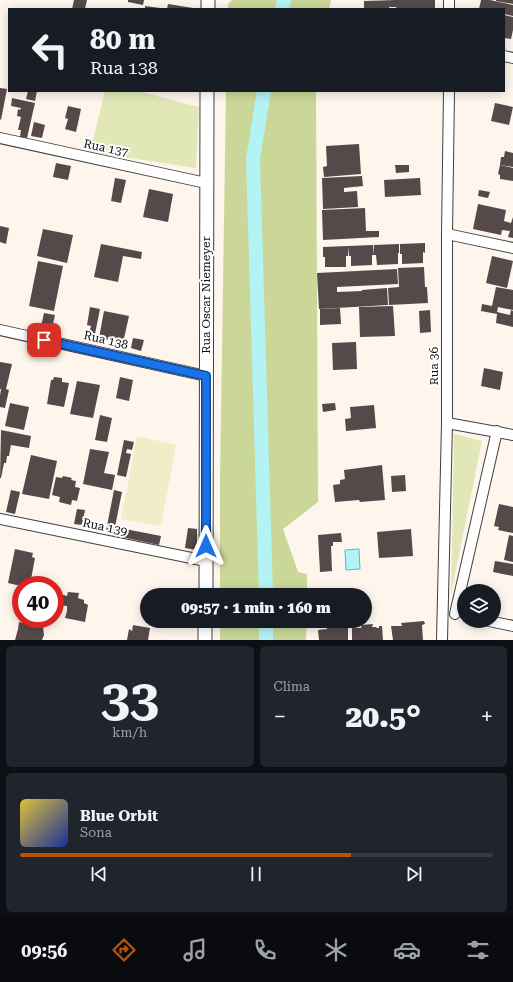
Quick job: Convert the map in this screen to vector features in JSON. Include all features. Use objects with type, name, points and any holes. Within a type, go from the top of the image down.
[{"type":"street","name":"Rua Oscar Niemeyer","points":[[206,588],[207,92]]},
{"type":"street","name":"Rua 36","points":[[442,640],[447,423],[448,92]]},
{"type":"street","name":"Rua 137","points":[[0,138],[206,183]]},
{"type":"street","points":[[447,234],[513,248]]},
{"type":"street","name":"Rua 138","points":[[0,330],[206,376]]},
{"type":"street","points":[[447,423],[513,435]]},
{"type":"street","points":[[466,584],[497,431]]},
{"type":"street","name":"Rua 139","points":[[0,519],[206,561]]},
{"type":"street","points":[[442,614],[457,615]]},
{"type":"street","points":[[501,624],[513,626]]},
{"type":"street","points":[[205,640],[206,628]]},
{"type":"green space","points":[[232,0],[331,0],[329,8],[228,8],[228,4]]},
{"type":"green space","points":[[105,92],[141,92],[199,107],[196,168],[90,152]]},
{"type":"green space","points":[[226,92],[316,92],[318,502],[283,529],[298,572],[307,574],[307,588],[220,588],[220,479]]},
{"type":"green space","points":[[454,434],[482,441],[451,594]]},
{"type":"green space","points":[[137,436],[176,445],[161,526],[121,519]]},
{"type":"green space","points":[[220,628],[307,628],[306,640],[220,640]]},
{"type":"water","points":[[359,549],[360,569],[346,570],[345,550]]},
{"type":"building","points":[[74,0],[87,0],[85,8],[72,8]]},
{"type":"building","points":[[128,0],[144,0],[143,5],[128,2]]},
{"type":"building","points":[[435,0],[435,8],[364,8],[364,1]]},
{"type":"building","points":[[481,0],[490,0],[513,5],[513,16],[505,14],[505,8],[479,8]]},
{"type":"building","points":[[513,0],[513,4],[496,1]]},
{"type":"building","points":[[168,4],[193,8],[167,8]]},
{"type":"building","points":[[145,6],[160,8],[145,8]]},
{"type":"building","points":[[505,15],[513,17],[511,39],[505,38]]},
{"type":"building","points":[[0,88],[7,89],[1,120],[0,119]]},
{"type":"building","points":[[28,92],[37,92],[35,101],[26,99]]},
{"type":"building","points":[[12,98],[35,103],[27,138],[20,137],[21,130],[18,130],[21,117],[17,116],[18,109],[20,110],[21,108],[11,106]]},
{"type":"building","points":[[495,103],[513,107],[509,125],[491,121]]},
{"type":"building","points":[[68,106],[81,109],[76,132],[65,129],[68,119],[65,118]]},
{"type":"building","points":[[34,122],[45,125],[42,138],[31,136]]},
{"type":"building","points":[[359,144],[361,174],[324,177],[323,167],[327,166],[326,146]]},
{"type":"building","points":[[505,151],[513,153],[513,167],[500,165],[501,157],[504,157]]},
{"type":"building","points":[[56,163],[71,166],[68,180],[53,177]]},
{"type":"building","points":[[395,165],[409,165],[409,172],[396,173]]},
{"type":"building","points":[[500,165],[513,168],[513,181],[500,179],[500,175],[498,174]]},
{"type":"building","points":[[362,176],[363,186],[344,188],[344,192],[357,191],[358,207],[323,209],[322,178]]},
{"type":"building","points":[[115,178],[126,180],[121,203],[111,201]]},
{"type":"building","points":[[420,178],[421,195],[385,197],[384,180]]},
{"type":"building","points":[[149,189],[173,194],[168,222],[143,217]]},
{"type":"building","points":[[479,190],[490,192],[488,198],[478,196]]},
{"type":"building","points":[[478,204],[506,210],[504,221],[511,223],[513,217],[513,238],[508,237],[510,231],[502,230],[501,235],[473,229]]},
{"type":"building","points":[[365,208],[366,231],[379,231],[379,237],[323,240],[322,210]]},
{"type":"building","points":[[0,226],[9,228],[6,244],[0,242]]},
{"type":"building","points":[[43,229],[73,235],[67,263],[37,256]]},
{"type":"building","points":[[425,243],[423,263],[402,264],[400,244]]},
{"type":"building","points":[[101,244],[142,252],[141,259],[123,256],[118,282],[94,277]]},
{"type":"building","points":[[399,244],[398,264],[377,265],[376,255],[374,255],[374,245]]},
{"type":"building","points":[[373,245],[374,255],[372,255],[372,265],[351,266],[351,256],[349,256],[348,246]]},
{"type":"building","points":[[348,246],[346,267],[325,267],[323,247]]},
{"type":"building","points":[[492,256],[513,261],[507,288],[486,283]]},
{"type":"building","points":[[38,261],[63,266],[54,311],[29,306]]},
{"type":"building","points":[[424,267],[425,287],[427,287],[428,303],[389,305],[388,288],[399,287],[398,268]]},
{"type":"building","points":[[397,269],[398,284],[337,287],[337,292],[387,288],[388,305],[319,309],[317,273]]},
{"type":"building","points":[[496,287],[513,290],[513,310],[498,307],[497,312],[510,315],[511,310],[513,311],[513,327],[496,323],[497,314],[481,311],[482,304],[492,306]]},
{"type":"building","points":[[393,306],[395,336],[360,337],[359,307]]},
{"type":"building","points":[[90,307],[100,309],[94,339],[88,337],[91,326],[87,325]]},
{"type":"building","points":[[340,308],[341,324],[320,325],[320,309]]},
{"type":"building","points":[[430,310],[431,332],[420,333],[419,311]]},
{"type":"building","points":[[104,311],[129,316],[123,343],[99,338]]},
{"type":"building","points":[[44,313],[55,315],[51,333],[40,331]]},
{"type":"building","points":[[133,338],[144,340],[141,351],[131,348]]},
{"type":"building","points":[[356,342],[357,369],[333,370],[332,343]]},
{"type":"building","points":[[0,362],[12,364],[6,389],[9,390],[5,408],[0,407]]},
{"type":"building","points":[[484,368],[503,372],[500,390],[481,386]]},
{"type":"building","points":[[54,377],[62,378],[62,382],[69,383],[64,407],[47,404],[51,380],[53,380]]},
{"type":"building","points":[[120,377],[133,380],[129,401],[116,398]]},
{"type":"building","points":[[77,381],[100,385],[93,418],[70,414]]},
{"type":"building","points":[[10,403],[29,407],[24,430],[5,426]]},
{"type":"building","points":[[335,403],[336,410],[323,412],[322,404]]},
{"type":"building","points":[[374,405],[376,428],[346,431],[345,419],[351,418],[350,407]]},
{"type":"building","points":[[100,415],[112,418],[107,442],[95,440]]},
{"type":"building","points":[[1,430],[31,436],[29,448],[11,445],[9,456],[7,456],[6,463],[4,463],[0,478]]},
{"type":"building","points":[[124,440],[134,442],[132,450],[127,449],[126,453],[131,454],[126,477],[117,475]]},
{"type":"building","points":[[90,449],[109,452],[104,473],[115,475],[112,490],[83,484]]},
{"type":"building","points":[[31,455],[57,461],[49,499],[22,494]]},
{"type":"building","points":[[382,465],[385,500],[335,502],[333,485],[340,484],[340,480],[345,479],[344,470]]},
{"type":"building","points":[[405,475],[406,491],[392,492],[391,476]]},
{"type":"building","points":[[63,476],[72,478],[71,480],[76,481],[75,487],[80,488],[77,501],[72,500],[71,505],[59,502],[60,497],[52,495],[56,477],[62,478]]},
{"type":"building","points":[[11,490],[20,492],[15,514],[6,512]]},
{"type":"building","points":[[114,490],[122,492],[115,527],[161,536],[159,545],[112,535],[113,532],[106,531]]},
{"type":"building","points":[[499,504],[513,507],[513,533],[498,530],[499,527],[494,526]]},
{"type":"building","points":[[77,509],[85,510],[82,525],[74,524]]},
{"type":"building","points":[[188,528],[197,529],[197,550],[185,548]]},
{"type":"building","points":[[411,529],[413,556],[379,558],[377,532]]},
{"type":"building","points":[[341,533],[342,542],[333,542],[333,546],[331,546],[332,571],[320,572],[318,535]]},
{"type":"building","points":[[509,535],[513,536],[513,562],[504,560]]},
{"type":"building","points":[[15,549],[33,553],[32,557],[35,558],[32,576],[12,576],[12,584],[8,583]]},
{"type":"building","points":[[495,561],[513,564],[513,576],[493,572]]},
{"type":"building","points":[[68,592],[79,593],[78,598],[84,600],[84,603],[88,605],[85,622],[65,618],[67,606],[64,606],[64,595],[67,596]]},
{"type":"building","points":[[424,621],[425,624],[422,625],[423,640],[393,640],[391,626],[402,626],[401,623]]},
{"type":"building","points":[[133,625],[140,626],[140,628],[150,628],[148,640],[127,640],[129,629],[132,631]]},
{"type":"building","points":[[379,626],[382,626],[383,640],[352,640],[352,628],[379,628]]},
{"type":"building","points":[[43,628],[44,635],[42,640],[15,640],[18,629]]},
{"type":"building","points":[[348,628],[348,640],[319,640],[318,630]]},
{"type":"waterway","points":[[282,8],[284,0]]},
{"type":"waterway","points":[[264,92],[253,159],[266,588]]},
{"type":"waterway","points":[[266,628],[266,640]]},
{"type":"route","points":[[44,340],[206,376],[206,546]]}]
